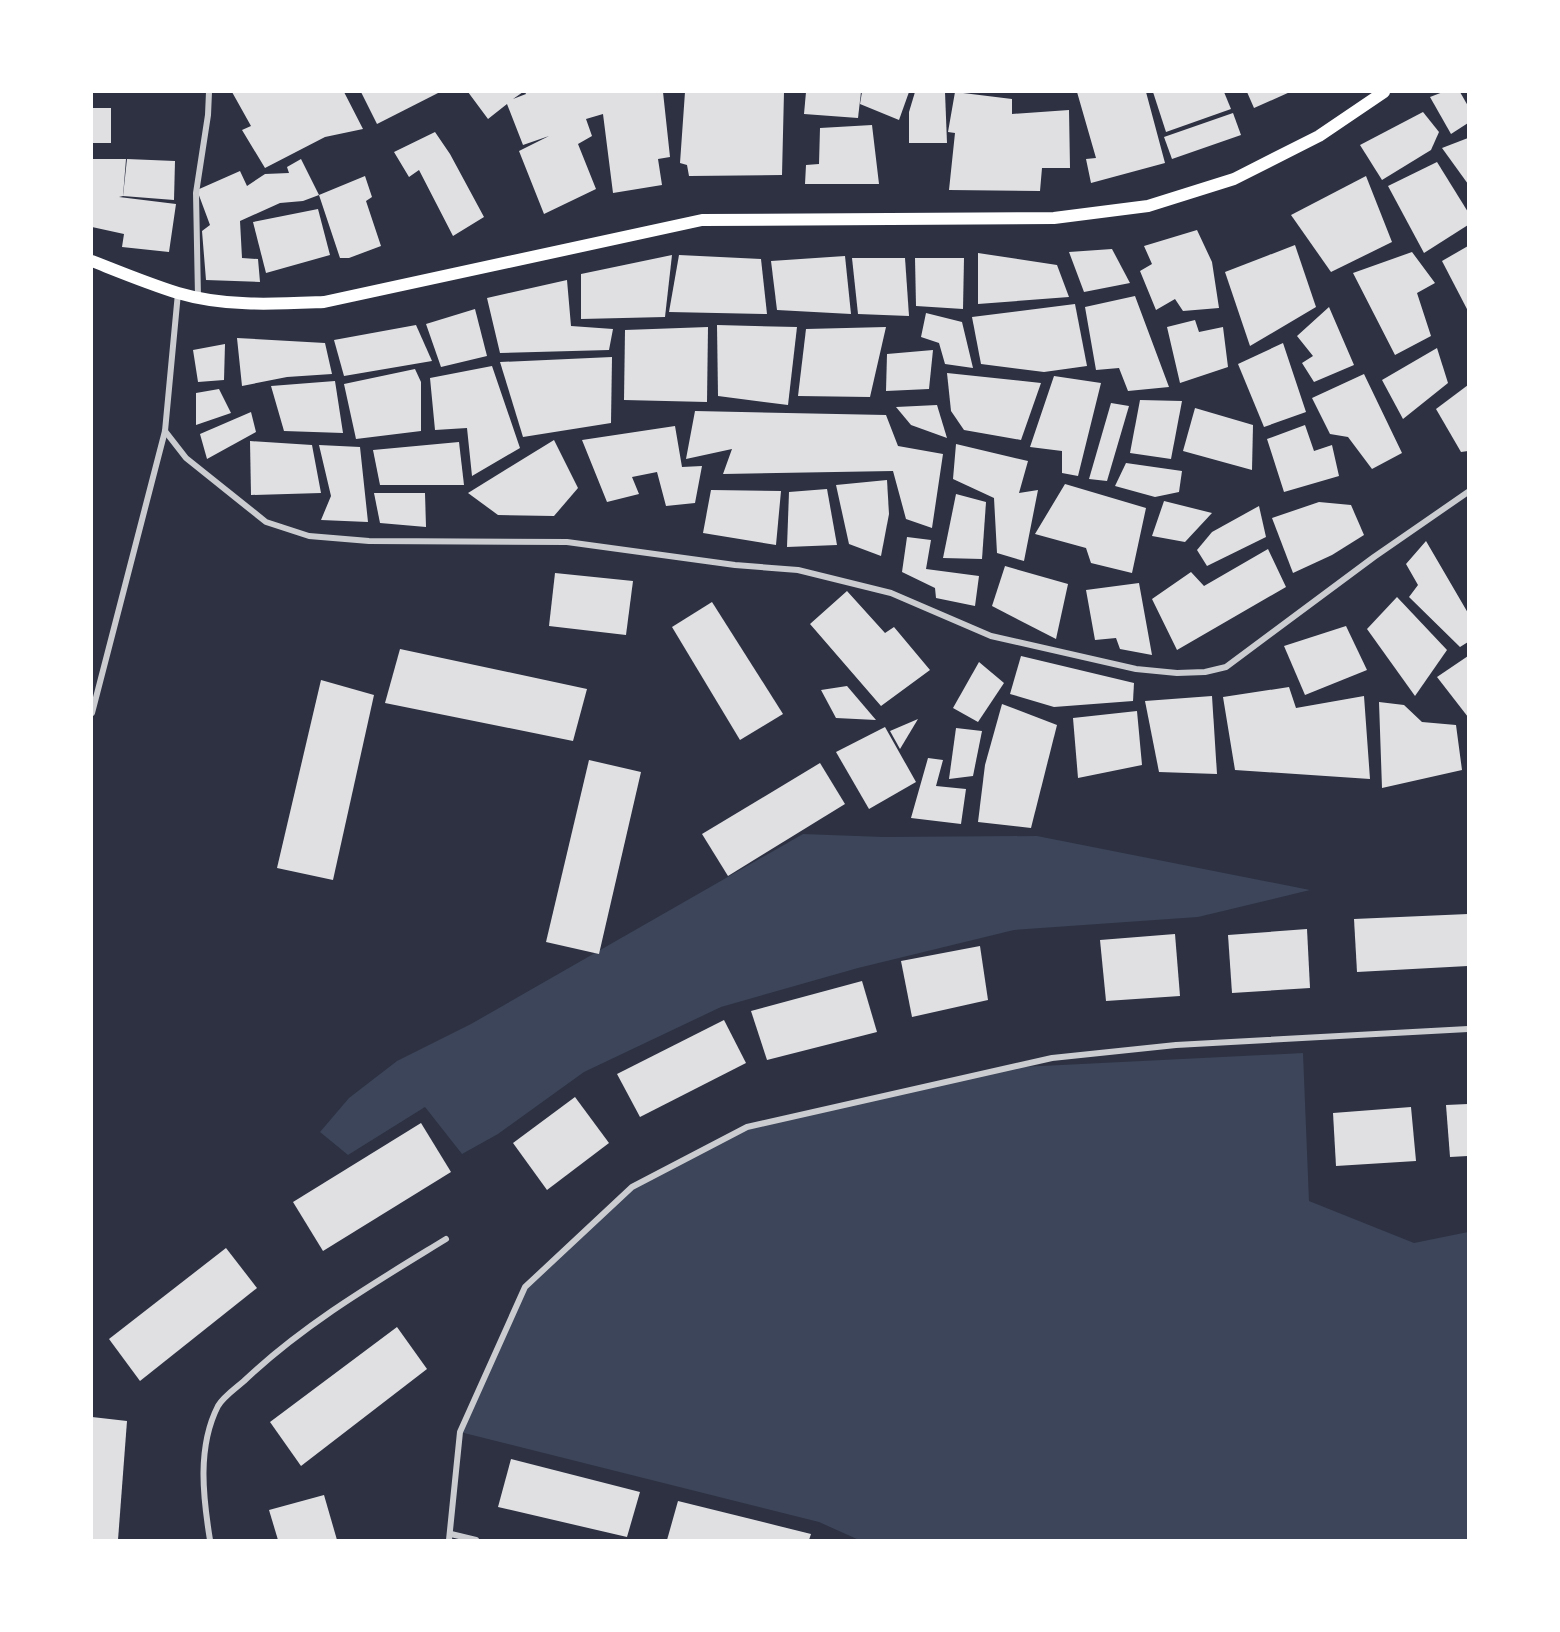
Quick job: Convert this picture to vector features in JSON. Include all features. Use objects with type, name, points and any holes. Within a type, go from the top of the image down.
[{"type":"main road","points":[[92,261],[178,293],[198,297],[260,305],[324,302],[702,220],[1054,218],[1148,207],[1234,179],[1319,136],[1384,92]]},
{"type":"street","points":[[198,297],[196,193],[208,115],[209,92]]},
{"type":"street","points":[[92,713],[165,431],[178,293]]},
{"type":"street","points":[[165,431],[186,458],[266,522],[309,536],[369,542],[567,542],[735,565],[798,570],[891,593],[991,636],[1136,669],[1177,673],[1205,672],[1226,667],[1374,557],[1468,492]]},
{"type":"street","points":[[476,1540],[450,1537],[460,1432],[525,1287],[632,1187],[747,1127],[1052,1058],[1176,1045],[1468,1029]]},
{"type":"street","points":[[210,1540],[203,1480],[207,1439],[219,1404],[289,1341],[366,1288],[446,1239]]},
{"type":"shaded area","points":[[803,834],[884,837],[1037,836],[1310,890],[1198,917],[1014,930],[858,968],[721,1007],[584,1072],[498,1134],[462,1154],[425,1107],[348,1155],[320,1132],[349,1098],[397,1061],[471,1024]]},
{"type":"shaded area","points":[[1303,1053],[1309,1201],[1414,1243],[1468,1232],[1468,1540],[859,1540],[819,1522],[460,1432],[525,1287],[632,1187],[747,1127],[999,1068]]},
{"type":"building","points":[[232,92],[344,92],[363,129],[325,137],[265,168],[242,130],[251,126]]},
{"type":"building","points":[[361,92],[440,92],[377,124]]},
{"type":"building","points":[[468,92],[523,92],[513,99],[526,94],[525,92],[663,92],[670,157],[658,159],[662,185],[613,193],[603,114],[586,119],[592,136],[578,144],[596,189],[544,214],[519,151],[549,136],[523,145],[507,104],[488,119]]},
{"type":"building","points":[[685,92],[784,92],[782,175],[689,176],[687,165],[680,163]]},
{"type":"building","points":[[806,92],[861,92],[858,118],[804,114]]},
{"type":"building","points":[[862,92],[909,92],[899,120],[860,104]]},
{"type":"building","points":[[915,92],[945,92],[947,143],[909,143],[909,112]]},
{"type":"building","points":[[955,92],[1012,99],[1012,114],[1069,110],[1070,168],[1042,168],[1040,191],[949,190],[955,133],[948,132]]},
{"type":"building","points":[[1077,92],[1146,92],[1165,163],[1091,183],[1086,159],[1096,158]]},
{"type":"building","points":[[1153,92],[1224,92],[1231,109],[1166,132]]},
{"type":"building","points":[[1247,92],[1290,92],[1254,108]]},
{"type":"building","points":[[1443,92],[1460,92],[1468,106],[1468,123],[1451,134],[1430,97]]},
{"type":"building","points":[[92,108],[111,108],[111,143],[92,143]]},
{"type":"building","points":[[1423,112],[1439,132],[1431,150],[1382,180],[1360,145]]},
{"type":"building","points":[[1233,113],[1241,135],[1172,159],[1164,137]]},
{"type":"building","points":[[872,125],[879,184],[805,184],[806,165],[819,164],[820,128]]},
{"type":"building","points":[[435,132],[450,154],[484,217],[453,236],[419,170],[409,177],[394,152]]},
{"type":"building","points":[[1468,138],[1468,184],[1442,148]]},
{"type":"building","points":[[92,159],[126,159],[123,196],[119,197],[176,204],[169,252],[122,247],[124,234],[92,227]]},
{"type":"building","points":[[127,159],[175,161],[174,200],[123,196]]},
{"type":"building","points":[[301,159],[319,195],[303,201],[280,203],[240,221],[242,258],[258,259],[260,282],[206,280],[202,231],[210,225],[197,190],[240,171],[247,186],[265,174],[289,173],[287,167]]},
{"type":"building","points":[[1437,162],[1468,212],[1468,225],[1424,253],[1388,186]]},
{"type":"building","points":[[365,176],[372,197],[366,201],[381,246],[349,258],[340,258],[319,195]]},
{"type":"building","points":[[1366,176],[1392,242],[1331,272],[1291,215]]},
{"type":"building","points":[[318,209],[330,255],[266,273],[253,222]]},
{"type":"building","points":[[1197,230],[1212,262],[1219,308],[1183,311],[1175,299],[1156,310],[1140,271],[1152,264],[1144,246]]},
{"type":"building","points":[[1295,245],[1316,307],[1250,346],[1225,272]]},
{"type":"building","points":[[1468,246],[1468,311],[1442,261]]},
{"type":"building","points":[[1112,249],[1130,283],[1084,292],[1069,252]]},
{"type":"building","points":[[1412,252],[1435,283],[1417,293],[1431,336],[1395,355],[1353,273]]},
{"type":"building","points":[[978,253],[1057,265],[1069,297],[978,304]]},
{"type":"building","points":[[672,255],[665,317],[581,319],[581,274]]},
{"type":"building","points":[[679,255],[761,259],[767,314],[669,312]]},
{"type":"building","points":[[845,256],[851,314],[777,310],[771,261]]},
{"type":"building","points":[[852,258],[905,258],[909,316],[858,314]]},
{"type":"building","points":[[915,258],[964,258],[963,309],[916,306]]},
{"type":"building","points":[[567,280],[571,326],[613,329],[609,350],[500,353],[487,298]]},
{"type":"building","points":[[1135,296],[1169,387],[1128,391],[1119,368],[1096,370],[1085,307]]},
{"type":"building","points":[[1075,304],[1087,366],[1044,372],[981,364],[972,317]]},
{"type":"building","points":[[1329,307],[1354,365],[1314,382],[1302,363],[1313,356],[1297,336]]},
{"type":"building","points":[[475,309],[487,356],[441,367],[426,324]]},
{"type":"building","points":[[926,313],[962,322],[973,368],[945,364],[939,343],[921,337]]},
{"type":"building","points":[[1195,320],[1199,332],[1223,327],[1228,367],[1180,383],[1167,327]]},
{"type":"building","points":[[416,325],[432,361],[344,376],[334,340]]},
{"type":"building","points":[[717,325],[797,327],[788,405],[718,396]]},
{"type":"building","points":[[708,327],[707,402],[624,400],[625,330]]},
{"type":"building","points":[[886,327],[870,397],[798,396],[806,329]]},
{"type":"building","points":[[237,338],[325,343],[332,374],[287,377],[242,386]]},
{"type":"building","points":[[1283,343],[1306,412],[1264,427],[1238,364]]},
{"type":"building","points":[[225,344],[224,380],[198,382],[193,350]]},
{"type":"building","points":[[1437,348],[1448,383],[1403,419],[1382,380]]},
{"type":"building","points":[[933,350],[929,389],[886,391],[887,354]]},
{"type":"building","points":[[612,357],[611,423],[523,437],[500,362]]},
{"type":"building","points":[[492,366],[520,448],[472,476],[467,428],[435,430],[430,378]]},
{"type":"building","points":[[415,369],[421,382],[421,431],[356,439],[344,384]]},
{"type":"building","points":[[947,373],[1041,383],[1021,440],[964,430],[951,411]]},
{"type":"building","points":[[1364,374],[1402,453],[1372,469],[1348,437],[1330,434],[1312,398]]},
{"type":"building","points":[[1054,376],[1101,383],[1078,476],[1062,473],[1062,451],[1030,447]]},
{"type":"building","points":[[335,381],[343,433],[284,431],[271,386]]},
{"type":"building","points":[[1468,385],[1468,451],[1461,452],[1436,409]]},
{"type":"building","points":[[219,389],[231,413],[196,425],[196,393]]},
{"type":"building","points":[[1140,400],[1182,401],[1171,459],[1130,453]]},
{"type":"building","points":[[1111,403],[1129,406],[1107,481],[1089,479]]},
{"type":"building","points":[[937,405],[947,438],[911,425],[896,407]]},
{"type":"building","points":[[1195,408],[1253,425],[1252,470],[1183,451]]},
{"type":"building","points":[[695,411],[886,415],[898,446],[943,454],[932,528],[906,519],[893,471],[723,474],[732,449],[686,459]]},
{"type":"building","points":[[251,412],[256,432],[207,459],[200,434]]},
{"type":"building","points":[[1305,425],[1314,451],[1332,445],[1339,476],[1284,492],[1267,439]]},
{"type":"building","points":[[675,426],[682,467],[702,466],[695,503],[666,506],[657,472],[632,477],[639,494],[607,502],[582,440]]},
{"type":"building","points":[[554,440],[578,488],[554,516],[498,515],[468,493]]},
{"type":"building","points":[[250,441],[312,445],[321,493],[251,495]]},
{"type":"building","points":[[459,442],[464,485],[380,485],[373,450]]},
{"type":"building","points":[[956,444],[1028,461],[1019,493],[1038,490],[1024,561],[997,553],[994,498],[953,479]]},
{"type":"building","points":[[319,445],[360,447],[368,522],[321,520],[331,496]]},
{"type":"building","points":[[1126,463],[1182,471],[1179,492],[1155,497],[1115,486]]},
{"type":"building","points":[[887,480],[889,514],[881,556],[849,544],[836,485]]},
{"type":"building","points":[[1065,484],[1146,508],[1132,573],[1091,563],[1086,548],[1035,534]]},
{"type":"building","points":[[827,489],[837,545],[787,547],[789,492]]},
{"type":"building","points":[[711,490],[781,491],[776,545],[703,533]]},
{"type":"building","points":[[374,493],[425,493],[426,527],[380,523]]},
{"type":"building","points":[[956,494],[986,502],[982,559],[943,558]]},
{"type":"building","points":[[1164,501],[1212,513],[1185,542],[1152,536]]},
{"type":"building","points":[[1319,502],[1351,505],[1364,535],[1332,555],[1293,573],[1272,518]]},
{"type":"building","points":[[1259,506],[1266,537],[1207,566],[1197,550],[1212,532]]},
{"type":"building","points":[[907,537],[931,540],[926,569],[979,576],[975,606],[936,598],[935,588],[902,572]]},
{"type":"building","points":[[1426,541],[1468,613],[1468,642],[1460,647],[1409,597],[1418,585],[1406,564]]},
{"type":"building","points":[[1268,549],[1286,587],[1177,650],[1152,599],[1191,572],[1204,586]]},
{"type":"building","points":[[1005,566],[1068,584],[1056,639],[992,606]]},
{"type":"building","points":[[555,573],[633,581],[626,635],[549,626]]},
{"type":"building","points":[[1139,583],[1152,655],[1120,649],[1116,638],[1095,640],[1086,590]]},
{"type":"building","points":[[847,591],[885,633],[894,627],[930,670],[881,706],[810,624]]},
{"type":"building","points":[[1397,597],[1447,650],[1415,696],[1367,629]]},
{"type":"building","points":[[712,602],[783,714],[740,740],[672,627]]},
{"type":"building","points":[[1346,626],[1367,670],[1305,695],[1284,646]]},
{"type":"building","points":[[400,649],[587,689],[573,741],[385,703]]},
{"type":"building","points":[[1021,656],[1134,683],[1133,701],[1054,707],[1010,694]]},
{"type":"building","points":[[1468,656],[1468,717],[1437,677]]},
{"type":"building","points":[[979,662],[1004,683],[978,722],[953,708]]},
{"type":"building","points":[[321,680],[374,695],[333,880],[277,868]]},
{"type":"building","points":[[847,686],[876,720],[836,718],[821,690]]},
{"type":"building","points":[[1289,687],[1296,708],[1364,696],[1370,779],[1235,770],[1223,697]]},
{"type":"building","points":[[1212,696],[1217,774],[1159,772],[1145,701]]},
{"type":"building","points":[[1379,702],[1404,705],[1422,722],[1456,725],[1462,770],[1382,788]]},
{"type":"building","points":[[1002,704],[1057,725],[1031,828],[978,822],[985,765]]},
{"type":"building","points":[[1137,711],[1142,765],[1078,778],[1073,718]]},
{"type":"building","points":[[918,719],[900,749],[890,731]]},
{"type":"building","points":[[885,727],[916,782],[869,809],[836,752]]},
{"type":"building","points":[[956,728],[982,731],[973,776],[949,779]]},
{"type":"building","points":[[928,758],[943,760],[936,786],[966,789],[961,824],[911,818]]},
{"type":"building","points":[[589,760],[641,772],[599,954],[546,942]]},
{"type":"building","points":[[820,763],[845,804],[728,876],[702,834]]},
{"type":"building","points":[[1468,914],[1468,966],[1357,972],[1354,919]]},
{"type":"building","points":[[1307,929],[1310,988],[1232,993],[1228,935]]},
{"type":"building","points":[[1175,934],[1180,996],[1106,1001],[1100,940]]},
{"type":"building","points":[[980,946],[988,1000],[912,1017],[901,961]]},
{"type":"building","points":[[862,981],[877,1032],[767,1060],[751,1011]]},
{"type":"building","points":[[724,1020],[746,1063],[640,1117],[617,1074]]},
{"type":"building","points":[[575,1097],[609,1143],[547,1190],[513,1143]]},
{"type":"building","points":[[1468,1104],[1468,1156],[1450,1157],[1446,1105]]},
{"type":"building","points":[[1411,1107],[1416,1161],[1336,1166],[1333,1113]]},
{"type":"building","points":[[421,1123],[451,1172],[323,1251],[293,1202]]},
{"type":"building","points":[[226,1248],[257,1288],[140,1381],[109,1339]]},
{"type":"building","points":[[397,1327],[427,1369],[301,1466],[270,1422]]},
{"type":"building","points":[[92,1417],[127,1421],[118,1540],[92,1540]]},
{"type":"building","points":[[511,1459],[640,1492],[627,1537],[498,1507]]},
{"type":"building","points":[[324,1495],[337,1540],[278,1540],[269,1510]]},
{"type":"building","points":[[678,1501],[811,1534],[809,1540],[667,1540]]}]
